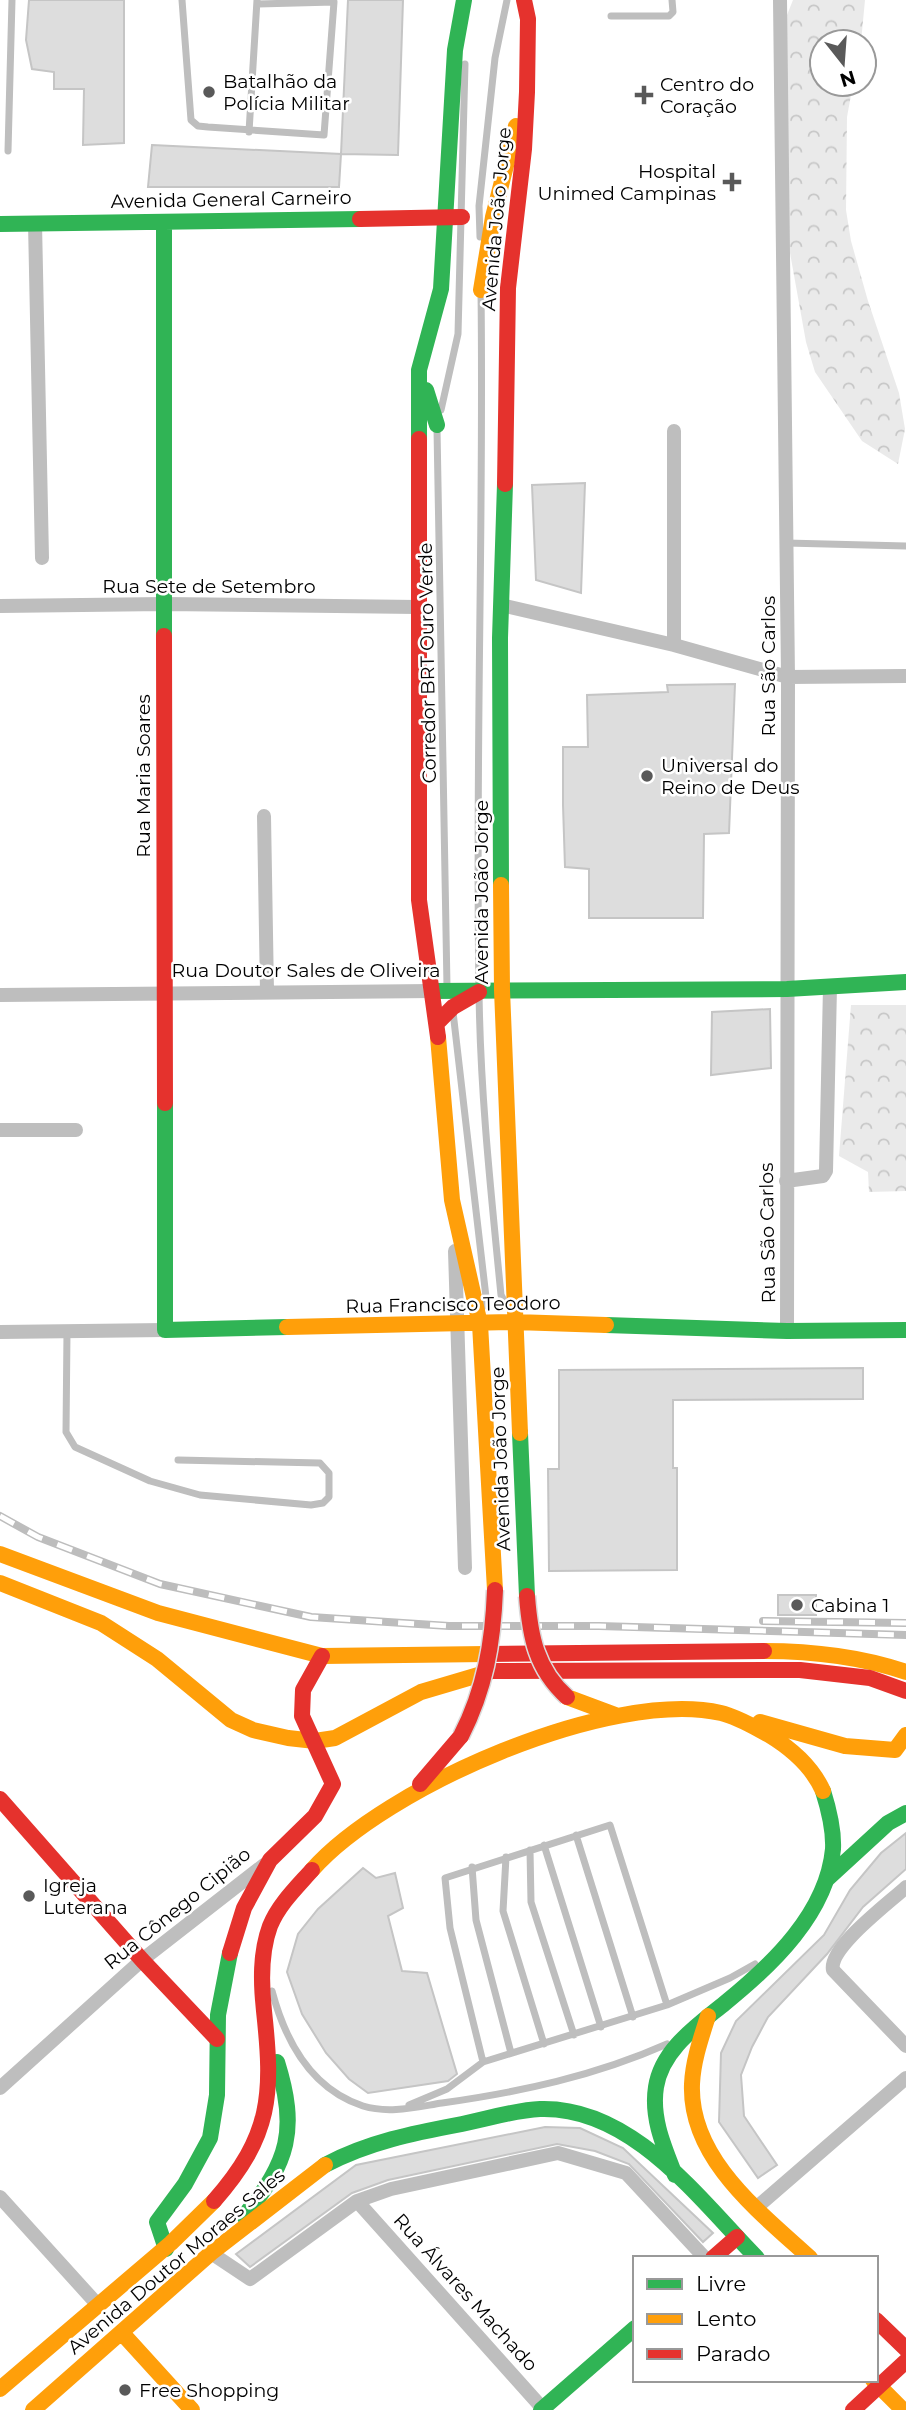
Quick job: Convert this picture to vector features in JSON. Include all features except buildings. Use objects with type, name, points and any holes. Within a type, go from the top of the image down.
[{"type":"main road","name":"Avenida João Jorge","points":[[408,1796],[440,1764],[461,1736],[478,1706],[489,1671],[495,1590],[480,1324],[452,1199],[437,1023],[439,991],[419,900],[419,370],[441,289],[454,50],[464,0]]},
{"type":"main road","name":"Avenida João Jorge","points":[[524,0],[528,19],[527,92],[524,149],[508,288],[507,441],[501,605],[502,990],[527,1596],[530,1639],[544,1675],[567,1697],[618,1716]]},
{"type":"main road","points":[[481,290],[493,217],[510,145],[527,92]]},
{"type":"main road","name":"Avenida General Carneiro","points":[[0,224],[462,217]]},
{"type":"main road","name":"Rua Maria Soares","points":[[164,222],[165,1331]]},
{"type":"main road","points":[[419,370],[437,425]]},
{"type":"main road","name":"Rua Doutor Sales de Oliveira","points":[[439,991],[787,989],[906,982]]},
{"type":"main road","name":"Avenida João Jorge","points":[[437,1023],[453,1007],[479,992]]},
{"type":"main road","name":"Rua Francisco Teodoro","points":[[165,1331],[515,1322],[787,1331],[906,1330]]},
{"type":"main road","points":[[0,1554],[76,1587],[135,1606],[254,1641],[322,1656],[797,1651],[866,1658],[906,1672]]},
{"type":"main road","points":[[0,1583],[113,1630],[157,1658],[191,1690],[231,1720],[270,1734],[314,1741],[335,1738],[398,1702],[447,1682],[506,1669],[800,1670],[870,1678],[906,1691]]},
{"type":"main road","name":"Rua Cônego Cipião","points":[[271,1860],[315,1816],[329,1797],[333,1779],[302,1716],[301,1703],[303,1690],[322,1656]]},
{"type":"main road","points":[[408,1796],[538,1739],[618,1716],[682,1710],[721,1712],[851,1746],[895,1750],[906,1735]]},
{"type":"main road","points":[[675,2175],[659,2134],[655,2087],[661,2066],[688,2035],[786,1946],[813,1912],[827,1879],[833,1841],[832,1820],[822,1788],[806,1763],[786,1746],[721,1712]]},
{"type":"main road","name":"Avenida Doutor Moraes Sales","points":[[0,2389],[97,2304],[166,2249],[227,2186],[252,2149],[266,2107],[270,2086],[261,1978],[265,1950],[281,1906],[303,1880],[354,1834],[408,1796]]},
{"type":"main road","points":[[0,1799],[142,1960],[217,2039]]},
{"type":"main road","points":[[827,1879],[877,1832],[906,1813]]},
{"type":"main road","points":[[166,2249],[158,2222],[186,2184],[210,2137],[217,2095],[217,2039],[224,1975],[237,1927],[271,1860]]},
{"type":"main road","points":[[211,2253],[256,2203],[275,2174],[289,2129],[289,2104],[263,2015]]},
{"type":"main road","points":[[708,2016],[693,2071],[692,2096],[700,2128],[726,2172],[757,2207],[808,2256]]},
{"type":"main road","name":"Avenida Doutor Moraes Sales","points":[[33,2410],[211,2253],[320,2168],[351,2151],[398,2136],[540,2109],[562,2110],[610,2124],[631,2136],[675,2175],[755,2256]]},
{"type":"main road","points":[[715,2256],[737,2237]]},
{"type":"main road","points":[[878,2322],[906,2349]]},
{"type":"main road","points":[[543,2410],[633,2330]]},
{"type":"main road","points":[[122,2333],[192,2410]]},
{"type":"main road","points":[[878,2382],[906,2361]]},
{"type":"main road","points":[[853,2410],[876,2383],[903,2410]]},
{"type":"street","name":"Rua São Carlos","points":[[780,0],[788,677],[787,1331]]},
{"type":"street","points":[[35,223],[41,558]]},
{"type":"street","points":[[674,431],[674,645]]},
{"type":"street","name":"Rua Sete de Setembro","points":[[0,606],[164,604],[417,607]]},
{"type":"street","points":[[501,605],[674,645],[788,677],[906,676]]},
{"type":"street","points":[[264,816],[267,992]]},
{"type":"street","points":[[786,1181],[823,1176],[826,1171],[830,987]]},
{"type":"street","name":"Rua Doutor Sales de Oliveira","points":[[0,995],[164,991],[439,991]]},
{"type":"street","points":[[0,1130],[76,1130]]},
{"type":"street","name":"Avenida João Jorge","points":[[452,1199],[459,1324],[465,1568]]},
{"type":"street","name":"Rua Francisco Teodoro","points":[[0,1332],[165,1331]]},
{"type":"street","name":"Rua Cônego Cipião","points":[[0,2088],[142,1960],[271,1860]]},
{"type":"street","points":[[906,1887],[839,1949],[831,1965],[906,2046]]},
{"type":"street","points":[[757,2207],[906,2078]]},
{"type":"street","points":[[211,2253],[250,2279],[357,2202],[391,2189],[558,2153],[626,2173],[703,2256]]},
{"type":"street","points":[[0,2197],[97,2304]]},
{"type":"street","name":"Rua Álvares Machado","points":[[357,2202],[543,2410]]},
{"type":"lane","points":[[8,151],[12,0]]},
{"type":"lane","points":[[182,0],[191,120],[198,126],[249,132],[322,135],[326,131],[334,2],[257,2],[249,132]]},
{"type":"lane","points":[[464,0],[466,46]]},
{"type":"lane","points":[[507,0],[495,58],[479,206],[484,447],[478,637],[479,992],[489,1170],[501,1295],[515,1322]]},
{"type":"lane","points":[[611,16],[669,16],[673,12],[672,0]]},
{"type":"lane","name":"Corredor BRT Ouro Verde","points":[[465,59],[458,334],[437,425],[439,991],[453,1007],[486,1297],[480,1324]]},
{"type":"lane","points":[[786,543],[906,546]]},
{"type":"lane","points":[[67,1332],[66,1432],[75,1447],[150,1481],[200,1495],[311,1505],[323,1503],[329,1497],[329,1473],[320,1463],[178,1460]]},
{"type":"lane","points":[[483,2062],[450,1928],[446,1877],[472,1867],[610,1825],[667,2005]]},
{"type":"lane","points":[[576,1835],[633,2017]]},
{"type":"lane","points":[[544,1845],[601,2027]]},
{"type":"lane","points":[[530,1850],[531,1902],[574,2035]]},
{"type":"lane","points":[[506,1857],[503,1911],[544,2044]]},
{"type":"lane","points":[[472,1867],[476,1920],[511,2053]]},
{"type":"lane","points":[[398,2109],[447,2089],[483,2062],[667,2005],[730,1978],[786,1946]]},
{"type":"lane","points":[[265,1950],[277,2008],[300,2059],[326,2086],[365,2107],[398,2109],[528,2089],[577,2077],[688,2035]]},
{"type":"green space","points":[[793,0],[865,0],[862,28],[808,28],[808,98],[850,98],[847,117],[846,210],[851,241],[868,301],[899,393],[905,429],[898,464],[862,441],[815,372],[806,342],[783,214],[783,25]]},
{"type":"green space","points":[[851,1005],[906,1005],[906,1191],[869,1192],[868,1172],[839,1156]]},
{"type":"railway","points":[[0,1516],[38,1537],[160,1584],[311,1617],[449,1626],[599,1626],[906,1635]]},
{"type":"railway","points":[[763,1621],[906,1623]]},
{"type":"traffic: fast","points":[[419,439],[419,370],[441,289],[455,50],[464,0]]},
{"type":"traffic: fast","points":[[0,224],[360,219]]},
{"type":"traffic: fast","points":[[164,222],[164,636]]},
{"type":"traffic: fast","points":[[426,390],[437,425]]},
{"type":"traffic: fast","points":[[501,885],[500,638],[505,484]]},
{"type":"traffic: fast","points":[[432,991],[787,989],[906,982]]},
{"type":"traffic: fast","points":[[165,1103],[165,1330],[287,1327]]},
{"type":"traffic: fast","points":[[606,1325],[787,1331],[906,1330]]},
{"type":"traffic: fast","points":[[520,1433],[527,1596]]},
{"type":"traffic: fast","points":[[675,2175],[655,2110],[660,2073],[665,2061],[682,2039],[761,1972],[809,1916],[829,1872],[833,1849],[831,1820],[823,1791]]},
{"type":"traffic: fast","points":[[827,1879],[888,1823],[906,1813]]},
{"type":"traffic: fast","points":[[166,2249],[157,2222],[185,2184],[210,2138],[217,2095],[218,2015],[230,1953]]},
{"type":"traffic: fast","points":[[244,2216],[271,2179],[285,2144],[287,2107],[277,2062]]},
{"type":"traffic: fast","points":[[325,2165],[358,2150],[426,2131],[530,2110],[573,2112],[605,2123],[634,2139],[661,2160],[755,2256]]},
{"type":"traffic: fast","points":[[541,2410],[633,2330]]},
{"type":"traffic: slow","points":[[481,290],[493,217],[516,126]]},
{"type":"traffic: slow","points":[[501,885],[502,990],[520,1433]]},
{"type":"traffic: slow","points":[[438,1037],[452,1200],[480,1324],[495,1590]]},
{"type":"traffic: slow","points":[[287,1327],[515,1322],[606,1325]]},
{"type":"traffic: slow","points":[[0,1554],[158,1613],[322,1656],[487,1654]]},
{"type":"traffic: slow","points":[[0,1583],[101,1623],[157,1659],[231,1720],[253,1730],[288,1738],[315,1741],[335,1738],[421,1692],[492,1671]]},
{"type":"traffic: slow","points":[[764,1651],[836,1656],[906,1672]]},
{"type":"traffic: slow","points":[[567,1697],[618,1716]]},
{"type":"traffic: slow","points":[[312,1870],[346,1838],[391,1807],[444,1777],[503,1751],[562,1730],[621,1715],[675,1709],[721,1713],[734,1717],[786,1746],[807,1766],[823,1791]]},
{"type":"traffic: slow","points":[[760,1722],[845,1746],[895,1750],[906,1735]]},
{"type":"traffic: slow","points":[[708,2016],[692,2084],[694,2111],[702,2136],[731,2182],[808,2256]]},
{"type":"traffic: slow","points":[[33,2410],[211,2253],[325,2165]]},
{"type":"traffic: slow","points":[[0,2389],[171,2243],[214,2201]]},
{"type":"traffic: slow","points":[[122,2333],[192,2410]]},
{"type":"traffic: slow","points":[[875,2382],[903,2410]]},
{"type":"traffic: jam","points":[[505,484],[508,288],[524,149],[527,92],[528,19],[524,0]]},
{"type":"traffic: jam","points":[[360,219],[462,217]]},
{"type":"traffic: jam","points":[[419,439],[419,900],[438,1037]]},
{"type":"traffic: jam","points":[[164,636],[165,1103]]},
{"type":"traffic: jam","points":[[437,1023],[453,1007],[479,992]]},
{"type":"traffic: jam","points":[[461,1736],[482,1683],[492,1629],[495,1590]]},
{"type":"traffic: jam","points":[[527,1596],[536,1651],[548,1675],[567,1697]]},
{"type":"traffic: jam","points":[[487,1654],[764,1651]]},
{"type":"traffic: jam","points":[[230,1953],[244,1908],[270,1860],[315,1816],[333,1784],[302,1716],[303,1690],[322,1656]]},
{"type":"traffic: jam","points":[[492,1671],[800,1670],[870,1678],[906,1691]]},
{"type":"traffic: jam","points":[[420,1784],[461,1736]]},
{"type":"traffic: jam","points":[[0,1799],[142,1960],[217,2039]]},
{"type":"traffic: jam","points":[[214,2201],[248,2155],[264,2112],[268,2066],[262,1979],[267,1936],[278,1910],[312,1870]]},
{"type":"traffic: jam","points":[[715,2256],[737,2237]]},
{"type":"traffic: jam","points":[[878,2322],[906,2349]]},
{"type":"traffic: jam","points":[[853,2410],[906,2361]]},
{"type":"place","name":"Batalhão da Polícia Militar","points":[[209,92]]},
{"type":"place","name":"Centro do Coração","points":[[644,95]]},
{"type":"place","name":"Hospital Unimed Campinas","points":[[732,182]]},
{"type":"place","name":"Universal do Reino de Deus","points":[[647,776]]},
{"type":"place","name":"Cabina 1","points":[[797,1605]]},
{"type":"place","name":"Igreja Luterana","points":[[29,1896]]},
{"type":"place","name":"Free Shopping","points":[[125,2390]]}]
